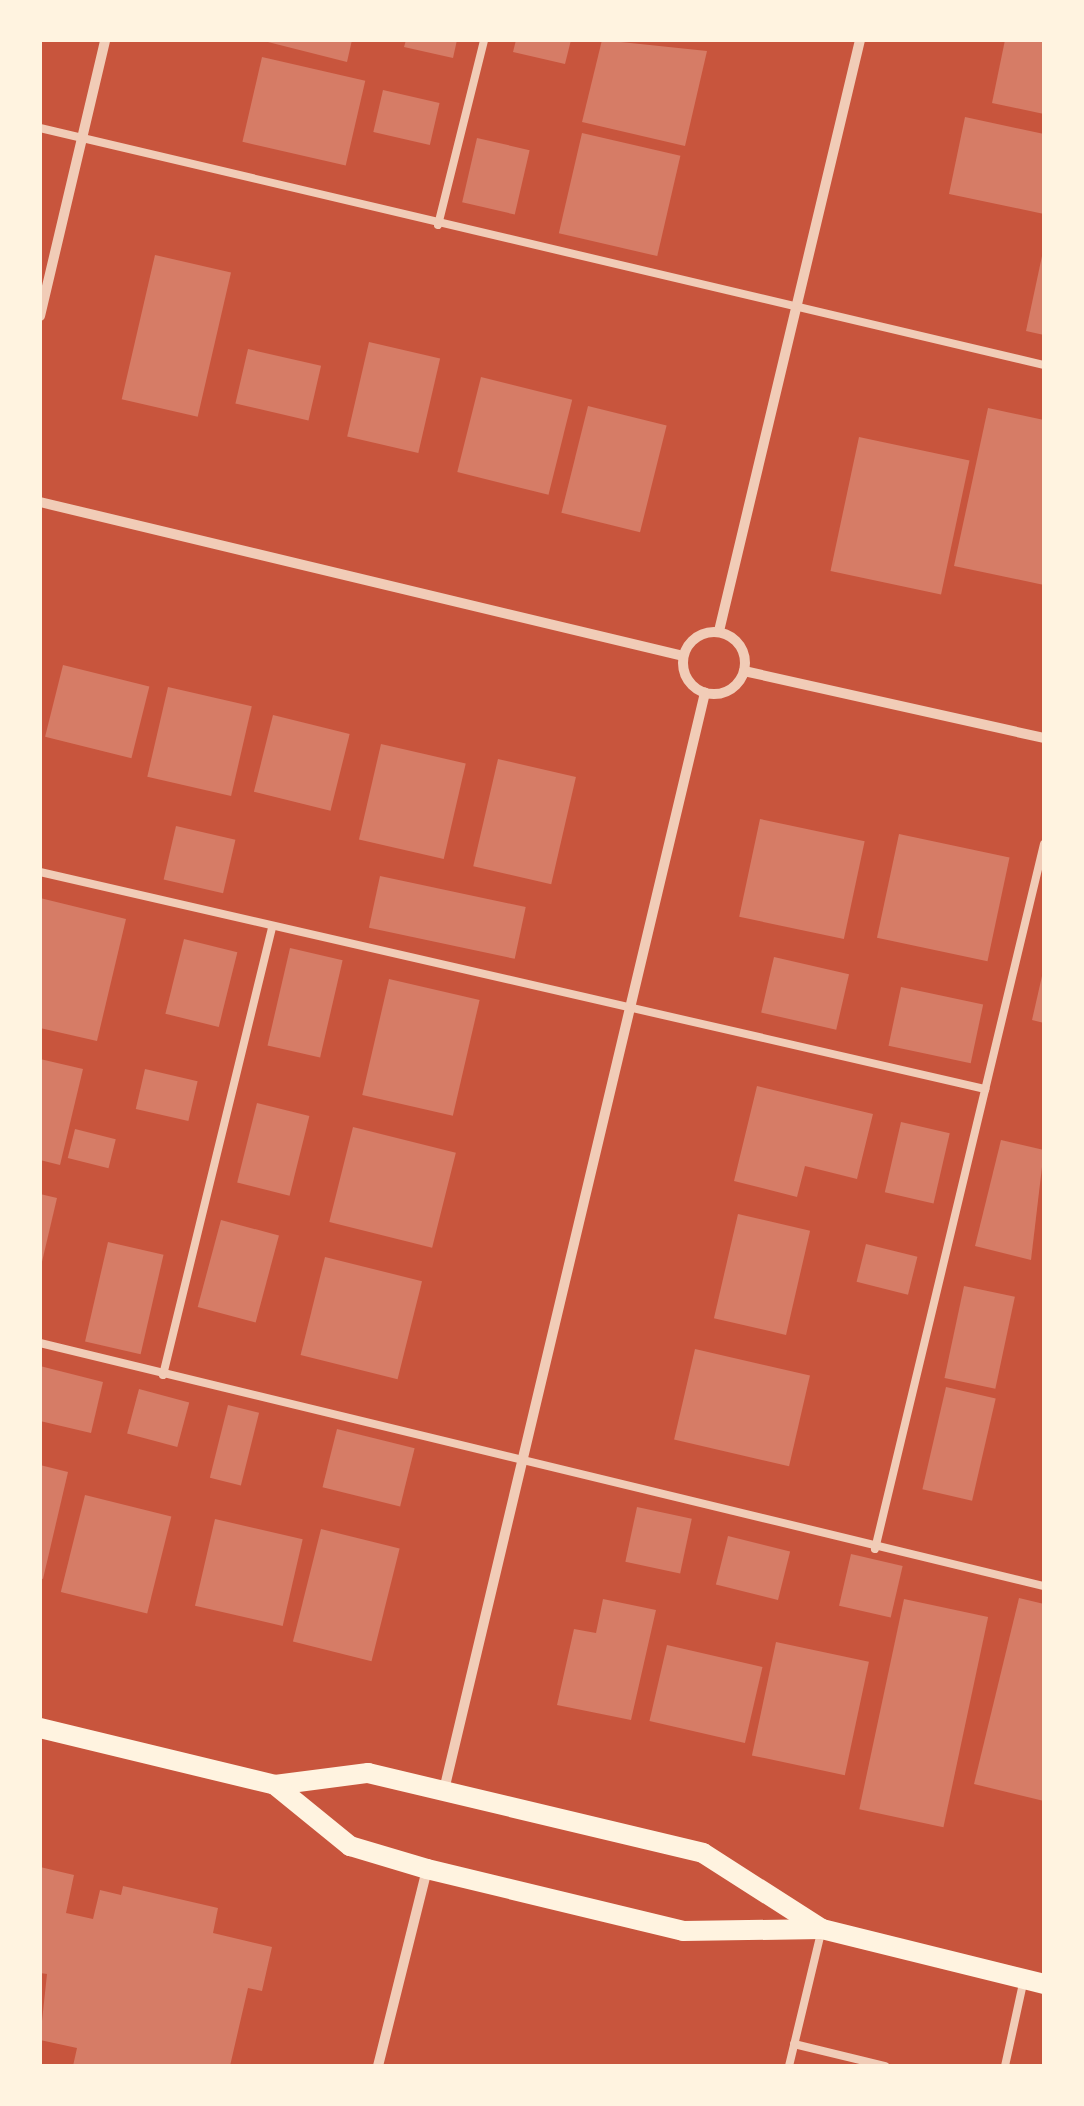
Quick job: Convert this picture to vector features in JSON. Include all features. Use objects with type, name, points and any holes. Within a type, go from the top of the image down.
[{"type":"main road","points":[[40,1728],[275,1785],[368,1772],[703,1854],[822,1929]]},
{"type":"main road","points":[[275,1785],[350,1846],[427,1869],[683,1932],[822,1929],[1034,1982]]},
{"type":"street","points":[[40,316],[105,40]]},
{"type":"street","points":[[718,631],[860,40]]},
{"type":"street","points":[[40,502],[683,656]]},
{"type":"street","points":[[718,631],[741,645],[744,671],[730,690],[705,693],[687,678],[683,656],[696,637],[718,631]]},
{"type":"street","points":[[744,671],[1044,738]]},
{"type":"street","points":[[444,1790],[705,693]]},
{"type":"street","points":[[378,2066],[427,1869]]},
{"type":"lane","points":[[438,224],[484,40]]},
{"type":"lane","points":[[40,128],[1044,366]]},
{"type":"lane","points":[[875,1550],[1044,844]]},
{"type":"lane","points":[[40,872],[632,1012],[985,1089]]},
{"type":"lane","points":[[163,1375],[272,927]]},
{"type":"lane","points":[[40,1344],[875,1550],[1044,1586]]},
{"type":"lane","points":[[789,2066],[822,1929]]},
{"type":"lane","points":[[1005,2066],[1034,1982]]},
{"type":"lane","points":[[794,2044],[885,2066]]},
{"type":"building","points":[[260,40],[352,40],[347,62]]},
{"type":"building","points":[[406,40],[457,40],[453,58],[404,47]]},
{"type":"building","points":[[516,40],[571,40],[565,64],[513,52]]},
{"type":"building","points":[[602,40],[707,51],[685,146],[582,122]]},
{"type":"building","points":[[1005,40],[1044,40],[1044,114],[992,103]]},
{"type":"building","points":[[262,57],[365,81],[346,166],[242,142]]},
{"type":"building","points":[[383,90],[440,103],[430,145],[373,132]]},
{"type":"building","points":[[965,117],[1044,134],[1044,214],[949,194]]},
{"type":"building","points":[[582,133],[680,156],[657,256],[559,233]]},
{"type":"building","points":[[477,138],[530,150],[515,214],[462,202]]},
{"type":"building","points":[[155,255],[231,273],[198,417],[122,399]]},
{"type":"building","points":[[1044,256],[1044,335],[1026,331]]},
{"type":"building","points":[[369,342],[440,358],[418,453],[347,437]]},
{"type":"building","points":[[248,349],[321,366],[308,420],[235,404]]},
{"type":"building","points":[[481,377],[572,400],[548,495],[457,472]]},
{"type":"building","points":[[588,406],[667,426],[640,532],[561,513]]},
{"type":"building","points":[[988,408],[1044,420],[1044,585],[954,566]]},
{"type":"building","points":[[859,437],[970,460],[941,595],[831,571]]},
{"type":"building","points":[[63,665],[149,687],[131,758],[45,737]]},
{"type":"building","points":[[168,687],[252,706],[231,796],[147,777]]},
{"type":"building","points":[[273,715],[350,734],[331,811],[254,792]]},
{"type":"building","points":[[381,744],[466,764],[444,859],[359,839]]},
{"type":"building","points":[[498,759],[576,777],[551,884],[473,866]]},
{"type":"building","points":[[760,819],[865,841],[844,939],[739,917]]},
{"type":"building","points":[[176,826],[235,840],[223,893],[164,880]]},
{"type":"building","points":[[899,834],[1010,857],[987,961],[877,938]]},
{"type":"building","points":[[380,876],[526,907],[515,959],[369,928]]},
{"type":"building","points":[[40,898],[126,919],[97,1041],[40,1028]]},
{"type":"building","points":[[184,939],[237,952],[219,1027],[165,1014]]},
{"type":"building","points":[[290,948],[343,960],[320,1058],[268,1045]]},
{"type":"building","points":[[774,957],[849,974],[836,1030],[761,1013]]},
{"type":"building","points":[[1044,976],[1044,1023],[1032,1020]]},
{"type":"building","points":[[389,979],[480,1000],[453,1116],[362,1095]]},
{"type":"building","points":[[901,987],[983,1004],[971,1063],[889,1046]]},
{"type":"building","points":[[40,1059],[83,1069],[60,1165],[40,1160]]},
{"type":"building","points":[[145,1069],[198,1081],[188,1121],[136,1109]]},
{"type":"building","points":[[757,1086],[873,1114],[857,1179],[805,1166],[797,1197],[734,1181]]},
{"type":"building","points":[[257,1103],[309,1116],[290,1196],[237,1183]]},
{"type":"building","points":[[901,1122],[950,1133],[934,1203],[885,1192]]},
{"type":"building","points":[[353,1127],[456,1153],[432,1248],[329,1222]]},
{"type":"building","points":[[75,1129],[116,1139],[108,1168],[68,1158]]},
{"type":"building","points":[[1001,1140],[1044,1150],[1031,1260],[975,1246]]},
{"type":"building","points":[[40,1194],[57,1198],[41,1266],[40,1265]]},
{"type":"building","points":[[738,1214],[810,1231],[786,1335],[714,1318]]},
{"type":"building","points":[[221,1220],[279,1236],[256,1322],[198,1307]]},
{"type":"building","points":[[108,1242],[164,1255],[141,1354],[85,1341]]},
{"type":"building","points":[[866,1244],[917,1257],[908,1295],[857,1282]]},
{"type":"building","points":[[325,1257],[422,1281],[398,1379],[301,1355]]},
{"type":"building","points":[[964,1286],[1015,1297],[995,1389],[944,1378]]},
{"type":"building","points":[[695,1349],[810,1376],[789,1466],[674,1440]]},
{"type":"building","points":[[40,1366],[103,1382],[91,1433],[40,1421]]},
{"type":"building","points":[[946,1387],[996,1398],[972,1501],[922,1489]]},
{"type":"building","points":[[139,1389],[189,1402],[177,1447],[127,1433]]},
{"type":"building","points":[[228,1405],[259,1413],[241,1486],[210,1478]]},
{"type":"building","points":[[337,1429],[415,1448],[400,1507],[322,1487]]},
{"type":"building","points":[[40,1465],[68,1472],[43,1579],[40,1578]]},
{"type":"building","points":[[85,1495],[171,1517],[147,1614],[61,1592]]},
{"type":"building","points":[[637,1507],[692,1519],[680,1573],[625,1562]]},
{"type":"building","points":[[215,1519],[303,1539],[283,1626],[195,1606]]},
{"type":"building","points":[[321,1529],[400,1549],[372,1661],[293,1642]]},
{"type":"building","points":[[728,1536],[790,1551],[778,1600],[716,1585]]},
{"type":"building","points":[[851,1554],[903,1566],[891,1618],[839,1606]]},
{"type":"building","points":[[1019,1598],[1044,1604],[1044,1801],[974,1784]]},
{"type":"building","points":[[603,1599],[656,1610],[631,1720],[557,1705],[574,1629],[596,1633]]},
{"type":"building","points":[[904,1599],[988,1617],[943,1827],[859,1809]]},
{"type":"building","points":[[776,1642],[869,1662],[845,1775],[752,1755]]},
{"type":"building","points":[[667,1645],[762,1667],[745,1743],[649,1721]]},
{"type":"building","points":[[40,1867],[74,1875],[66,1913],[93,1919],[100,1890],[121,1895],[123,1886],[218,1908],[213,1933],[272,1947],[262,1991],[248,1988],[230,2066],[73,2066],[77,2048],[40,2040],[47,1974],[40,1973]]}]
